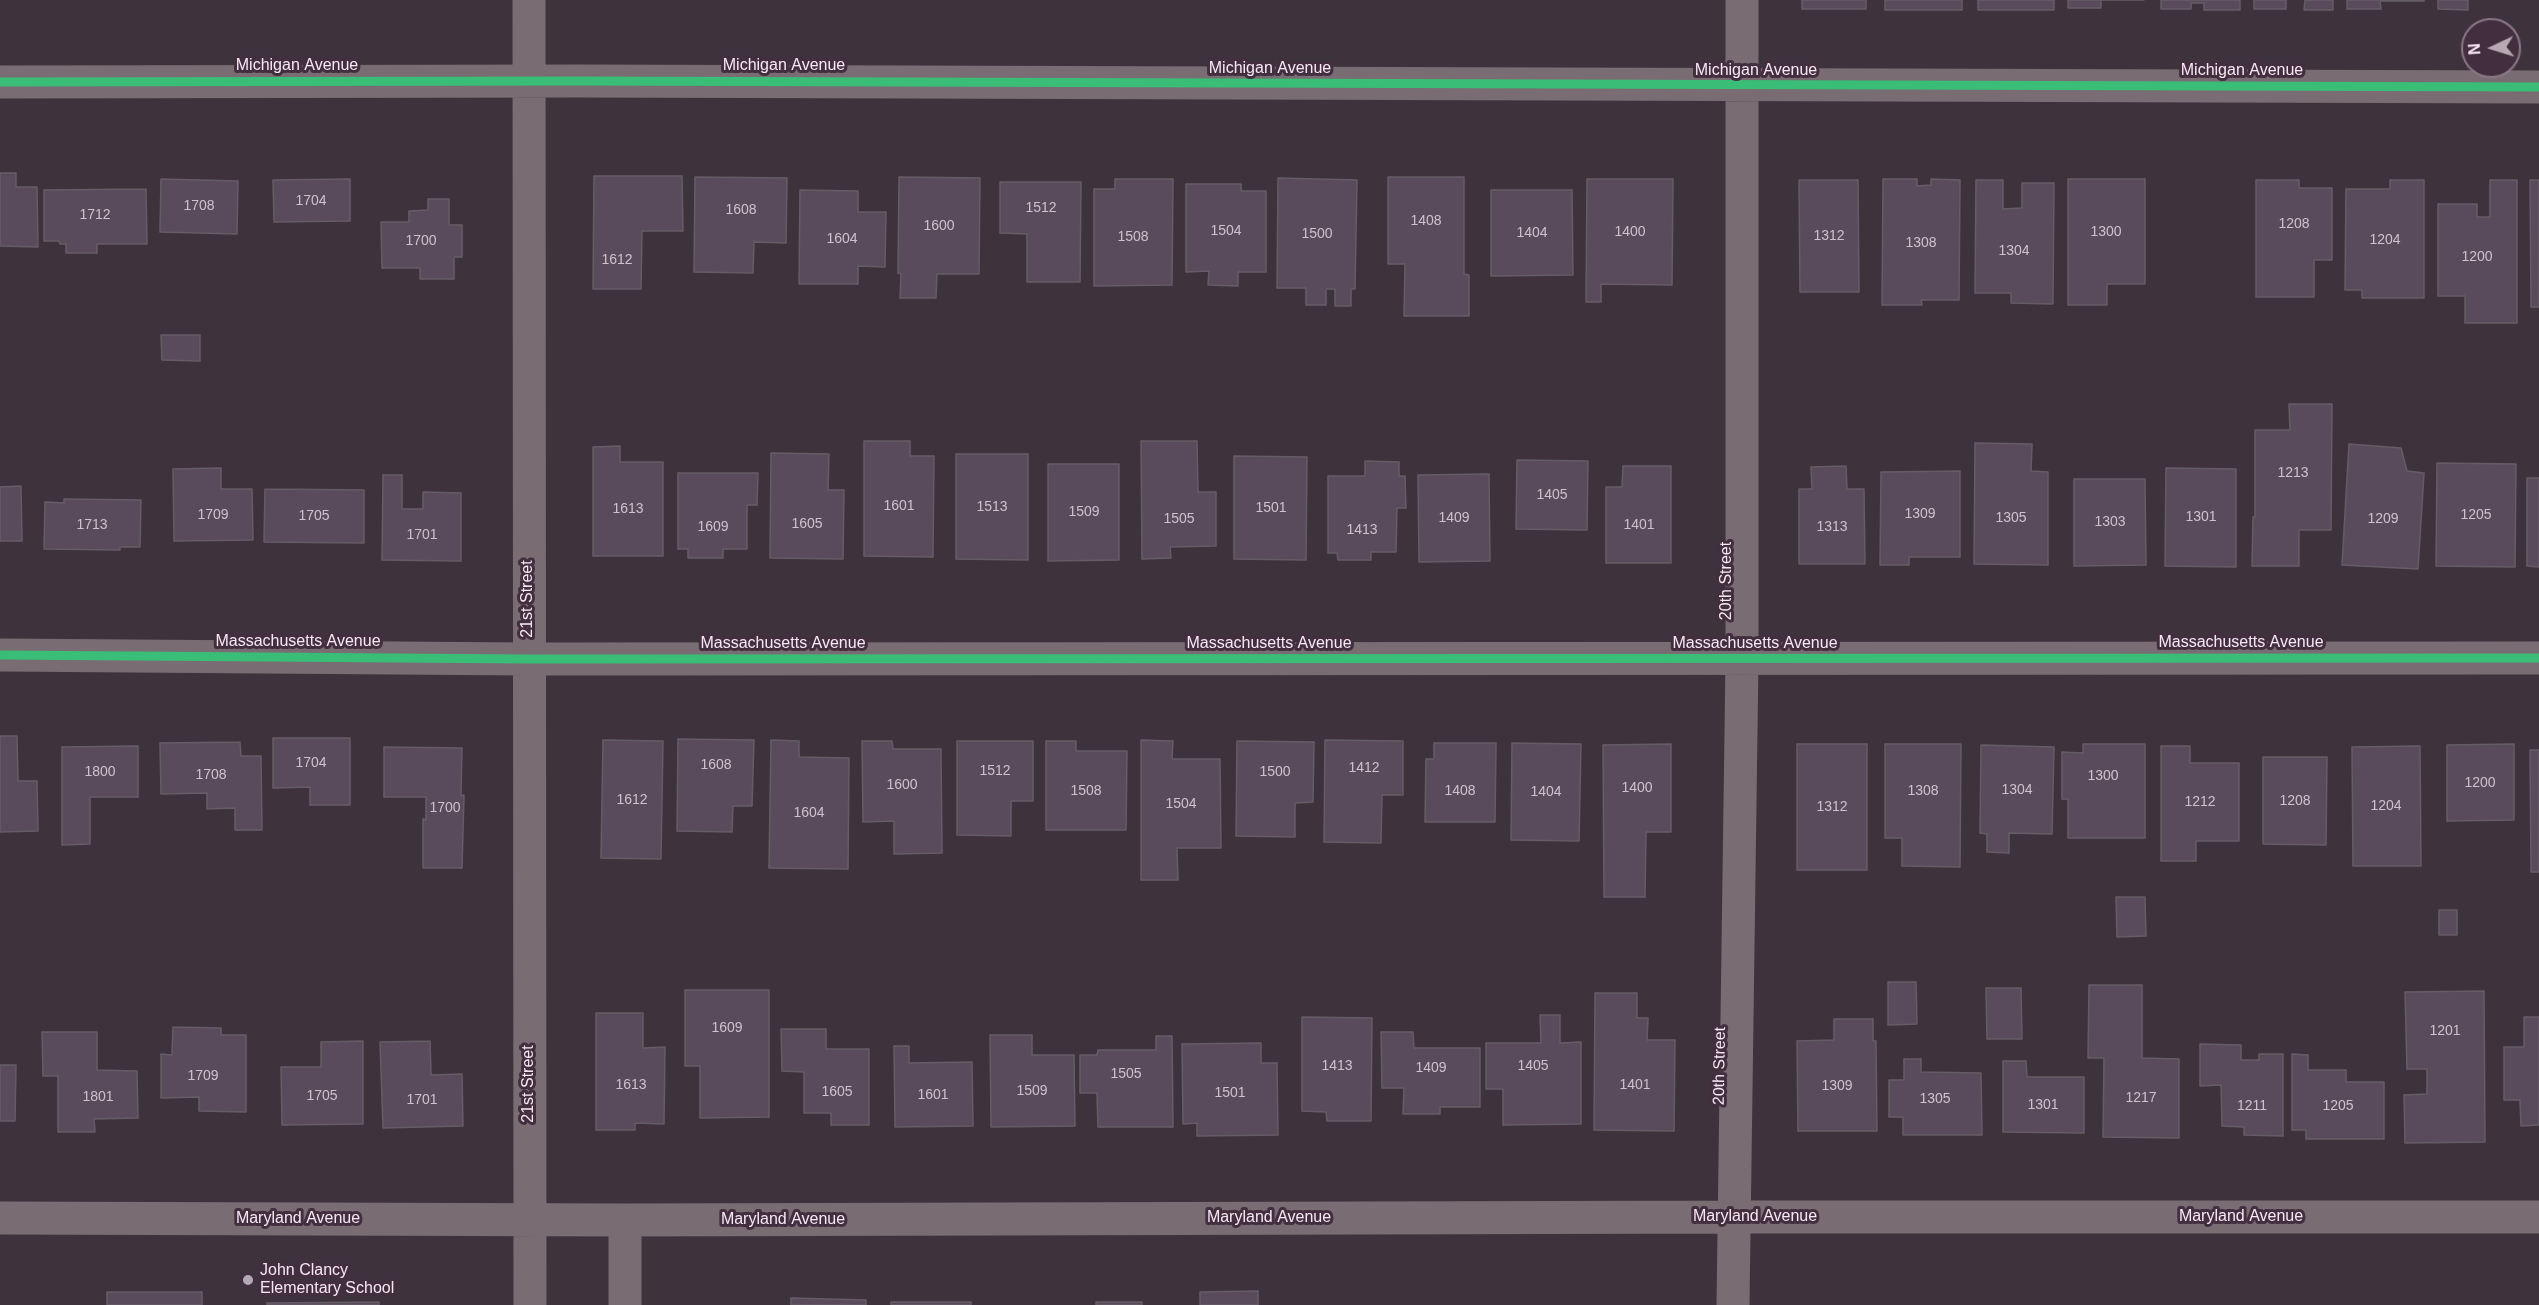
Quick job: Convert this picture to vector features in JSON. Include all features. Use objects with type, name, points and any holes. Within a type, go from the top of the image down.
[{"type":"street","name":"21st Street","points":[[529,0],[530,1305]]},
{"type":"street","name":"20th Street","points":[[1733,1305],[1742,660],[1742,0]]},
{"type":"street","name":"Michigan Avenue","points":[[0,82],[529,81],[2539,87]]},
{"type":"street","name":"Massachusetts Avenue","points":[[0,655],[528,659],[2539,658]]},
{"type":"street","name":"Maryland Avenue","points":[[0,1218],[625,1220],[1733,1216],[2539,1217]]},
{"type":"street","points":[[624,1305],[625,1220]]},
{"type":"building","points":[[1802,0],[1866,0],[1866,9],[1802,9]]},
{"type":"building","points":[[1885,0],[1962,0],[1962,10],[1885,10]]},
{"type":"building","points":[[1978,0],[2054,0],[2054,10],[1978,10]]},
{"type":"building","points":[[2068,0],[2101,0],[2101,8],[2068,8]]},
{"type":"building","points":[[2161,0],[2240,0],[2240,10],[2204,10],[2204,3],[2191,3],[2191,9],[2161,9]]},
{"type":"building","points":[[2254,0],[2286,0],[2286,9],[2254,9]]},
{"type":"building","points":[[2305,0],[2333,0],[2333,10],[2304,10]]},
{"type":"building","points":[[2347,0],[2424,1],[2380,1],[2381,9],[2347,9]]},
{"type":"building","points":[[2438,0],[2468,0],[2468,10],[2438,9]]},
{"type":"building","points":[[0,173],[16,173],[16,187],[37,187],[38,247],[0,246]]},
{"type":"building","points":[[594,176],[682,176],[683,231],[642,231],[641,289],[593,289]]},
{"type":"building","points":[[695,177],[787,178],[786,243],[754,242],[753,273],[694,272]]},
{"type":"building","points":[[899,177],[980,178],[979,274],[937,274],[936,298],[900,298]]},
{"type":"building","points":[[1388,177],[1464,177],[1464,274],[1469,275],[1469,316],[1404,316],[1405,264],[1388,264]]},
{"type":"building","points":[[1278,178],[1357,180],[1355,289],[1351,289],[1351,306],[1335,306],[1335,289],[1326,289],[1326,305],[1306,305],[1306,288],[1277,288]]},
{"type":"building","points":[[161,179],[238,181],[237,234],[160,232]]},
{"type":"building","points":[[350,179],[350,221],[274,222],[273,180]]},
{"type":"building","points":[[1115,179],[1173,179],[1172,285],[1094,286],[1094,189],[1115,189]]},
{"type":"building","points":[[1587,179],[1673,179],[1672,285],[1601,284],[1601,302],[1586,302]]},
{"type":"building","points":[[1883,179],[1917,179],[1917,186],[1931,185],[1931,179],[1960,180],[1959,300],[1921,300],[1922,305],[1882,305]]},
{"type":"building","points":[[2068,179],[2145,179],[2145,284],[2107,284],[2107,305],[2068,305]]},
{"type":"building","points":[[1799,180],[1858,180],[1859,292],[1800,292]]},
{"type":"building","points":[[1976,180],[2003,180],[2003,209],[2022,208],[2022,183],[2054,183],[2053,304],[2011,303],[2011,293],[1975,293]]},
{"type":"building","points":[[2256,180],[2299,180],[2299,188],[2332,188],[2332,260],[2314,260],[2314,297],[2256,297]]},
{"type":"building","points":[[2390,180],[2424,180],[2424,298],[2362,298],[2362,290],[2345,290],[2346,189],[2390,189]]},
{"type":"building","points":[[2490,180],[2517,180],[2517,323],[2465,323],[2465,296],[2438,296],[2438,204],[2477,204],[2477,217],[2490,217]]},
{"type":"building","points":[[2530,180],[2539,180],[2539,307],[2531,307]]},
{"type":"building","points":[[1000,182],[1081,182],[1080,282],[1027,282],[1027,234],[1000,233]]},
{"type":"building","points":[[1186,184],[1241,184],[1241,191],[1266,191],[1266,272],[1238,272],[1238,286],[1208,285],[1209,271],[1186,272]]},
{"type":"building","points":[[146,189],[147,244],[97,244],[97,253],[66,253],[66,244],[60,244],[59,241],[44,241],[44,190]]},
{"type":"building","points":[[800,190],[858,191],[858,212],[886,212],[885,267],[858,266],[858,284],[799,284]]},
{"type":"building","points":[[1491,190],[1572,190],[1573,275],[1491,276]]},
{"type":"building","points":[[428,199],[449,199],[449,225],[462,225],[462,257],[454,257],[454,279],[420,279],[420,268],[382,268],[381,222],[409,222],[409,211],[428,210]]},
{"type":"building","points":[[161,335],[200,335],[200,361],[162,360]]},
{"type":"building","points":[[2289,404],[2332,404],[2331,530],[2299,530],[2299,566],[2252,566],[2253,517],[2255,517],[2255,430],[2290,430]]},
{"type":"building","points":[[864,441],[910,441],[910,456],[934,456],[933,557],[864,556]]},
{"type":"building","points":[[1141,441],[1197,441],[1198,492],[1216,492],[1216,546],[1170,547],[1171,558],[1142,559]]},
{"type":"building","points":[[1975,443],[2032,444],[2031,471],[2048,472],[2048,565],[1974,564]]},
{"type":"building","points":[[2349,444],[2401,448],[2407,471],[2424,473],[2418,569],[2342,565]]},
{"type":"building","points":[[620,446],[620,462],[663,462],[663,556],[593,556],[593,447]]},
{"type":"building","points":[[771,453],[829,454],[828,490],[844,490],[843,559],[770,558]]},
{"type":"building","points":[[956,454],[1028,454],[1028,560],[956,559]]},
{"type":"building","points":[[1234,456],[1307,457],[1306,560],[1234,559]]},
{"type":"building","points":[[1517,460],[1588,461],[1587,530],[1516,529]]},
{"type":"building","points":[[1365,461],[1399,462],[1399,476],[1405,476],[1406,508],[1397,508],[1396,552],[1371,552],[1371,560],[1338,560],[1337,553],[1328,553],[1328,476],[1365,476]]},
{"type":"building","points":[[2437,463],[2516,464],[2515,567],[2436,566]]},
{"type":"building","points":[[1048,464],[1119,464],[1119,560],[1048,561]]},
{"type":"building","points":[[1623,466],[1671,466],[1671,563],[1606,563],[1606,487],[1622,487]]},
{"type":"building","points":[[1846,466],[1847,489],[1864,489],[1865,564],[1799,564],[1799,489],[1812,489],[1811,467]]},
{"type":"building","points":[[221,468],[221,489],[252,489],[253,540],[174,541],[173,469]]},
{"type":"building","points":[[2166,468],[2236,469],[2236,567],[2165,566]]},
{"type":"building","points":[[1960,471],[1960,557],[1909,557],[1909,565],[1880,565],[1881,472]]},
{"type":"building","points":[[678,473],[758,473],[757,505],[747,505],[747,549],[723,549],[723,558],[688,558],[688,549],[678,549]]},
{"type":"building","points":[[1489,474],[1490,561],[1419,562],[1418,475]]},
{"type":"building","points":[[383,475],[402,475],[402,509],[423,509],[423,492],[461,493],[461,561],[382,560]]},
{"type":"building","points":[[2527,478],[2539,478],[2539,567],[2527,566]]},
{"type":"building","points":[[2074,479],[2145,479],[2146,565],[2074,566]]},
{"type":"building","points":[[21,486],[22,541],[0,541],[0,487]]},
{"type":"building","points":[[265,489],[364,490],[364,543],[264,542]]},
{"type":"building","points":[[64,499],[141,500],[140,547],[120,547],[120,550],[44,549],[45,502],[64,503]]},
{"type":"building","points":[[0,736],[17,736],[18,781],[37,781],[38,831],[0,832]]},
{"type":"building","points":[[273,738],[350,738],[350,805],[310,805],[310,787],[273,788]]},
{"type":"building","points":[[678,739],[754,740],[752,806],[733,806],[732,832],[677,831]]},
{"type":"building","points":[[603,740],[663,741],[661,859],[601,858]]},
{"type":"building","points":[[771,740],[799,741],[799,757],[849,758],[848,869],[769,868]]},
{"type":"building","points":[[1141,740],[1173,741],[1172,759],[1220,759],[1221,848],[1177,848],[1178,880],[1141,880]]},
{"type":"building","points":[[1325,740],[1403,741],[1403,795],[1382,795],[1381,843],[1324,842]]},
{"type":"building","points":[[862,741],[892,741],[893,749],[941,749],[942,853],[894,854],[894,821],[863,822]]},
{"type":"building","points":[[957,741],[1033,741],[1033,801],[1011,801],[1011,836],[957,835]]},
{"type":"building","points":[[1046,741],[1076,741],[1076,751],[1127,751],[1126,830],[1046,830]]},
{"type":"building","points":[[1237,741],[1314,742],[1313,802],[1295,803],[1295,837],[1236,836]]},
{"type":"building","points":[[240,742],[241,756],[261,756],[262,830],[235,830],[235,808],[207,809],[207,793],[161,794],[160,743]]},
{"type":"building","points":[[1434,743],[1496,743],[1495,822],[1425,822],[1426,759],[1434,759]]},
{"type":"building","points":[[1512,743],[1581,744],[1579,841],[1511,840]]},
{"type":"building","points":[[1671,744],[1671,832],[1646,832],[1645,897],[1604,897],[1603,745]]},
{"type":"building","points":[[1797,744],[1867,744],[1867,870],[1797,870]]},
{"type":"building","points":[[1885,744],[1961,744],[1960,867],[1902,866],[1902,838],[1885,838]]},
{"type":"building","points":[[2083,744],[2145,744],[2145,838],[2068,838],[2068,799],[2062,799],[2062,752],[2083,753]]},
{"type":"building","points":[[2514,744],[2514,820],[2447,821],[2447,745]]},
{"type":"building","points":[[1981,745],[2054,747],[2052,834],[2009,833],[2009,853],[1987,852],[1987,834],[1980,833]]},
{"type":"building","points":[[138,746],[138,797],[90,797],[90,844],[62,845],[62,747]]},
{"type":"building","points":[[2161,746],[2190,746],[2190,763],[2239,763],[2239,841],[2196,841],[2196,861],[2161,861]]},
{"type":"building","points":[[2420,746],[2421,866],[2353,866],[2352,747]]},
{"type":"building","points":[[384,747],[462,748],[461,796],[464,795],[462,868],[423,868],[423,819],[426,820],[426,797],[384,797]]},
{"type":"building","points":[[2530,750],[2539,750],[2539,872],[2531,872]]},
{"type":"building","points":[[2263,757],[2327,757],[2326,845],[2263,844]]},
{"type":"building","points":[[2116,897],[2145,897],[2146,936],[2117,937]]},
{"type":"building","points":[[2439,910],[2457,910],[2457,935],[2439,935]]},
{"type":"building","points":[[1888,982],[1916,982],[1917,1024],[1888,1025]]},
{"type":"building","points":[[2089,985],[2142,985],[2142,1058],[2179,1059],[2179,1138],[2103,1137],[2104,1058],[2088,1058]]},
{"type":"building","points":[[1986,988],[2021,988],[2022,1039],[1987,1039]]},
{"type":"building","points":[[685,990],[769,990],[769,1117],[700,1118],[700,1066],[685,1066]]},
{"type":"building","points":[[2484,991],[2485,1142],[2405,1143],[2404,1095],[2427,1094],[2427,1069],[2407,1069],[2405,992]]},
{"type":"building","points":[[1595,993],[1637,993],[1637,1018],[1648,1018],[1647,1040],[1675,1040],[1674,1131],[1594,1130]]},
{"type":"building","points":[[596,1013],[643,1013],[643,1048],[665,1047],[664,1124],[635,1123],[635,1130],[596,1130]]},
{"type":"building","points":[[1540,1015],[1560,1015],[1560,1043],[1581,1042],[1581,1124],[1503,1125],[1503,1089],[1486,1089],[1486,1043],[1541,1043]]},
{"type":"building","points":[[1302,1017],[1372,1018],[1371,1121],[1327,1121],[1326,1112],[1302,1111]]},
{"type":"building","points":[[2524,1017],[2539,1017],[2539,1125],[2521,1126],[2520,1100],[2504,1100],[2504,1047],[2524,1047]]},
{"type":"building","points":[[1834,1019],[1873,1019],[1873,1041],[1876,1041],[1877,1131],[1798,1131],[1797,1041],[1834,1040]]},
{"type":"building","points":[[173,1027],[221,1028],[221,1035],[246,1035],[246,1112],[199,1111],[199,1097],[161,1098],[161,1054],[172,1055]]},
{"type":"building","points":[[781,1029],[826,1029],[826,1049],[869,1049],[869,1125],[831,1125],[831,1113],[804,1113],[804,1072],[782,1071]]},
{"type":"building","points":[[42,1032],[97,1032],[97,1070],[137,1071],[138,1118],[94,1119],[95,1132],[58,1132],[58,1076],[43,1076]]},
{"type":"building","points":[[1381,1032],[1413,1032],[1414,1048],[1480,1048],[1480,1107],[1440,1107],[1440,1114],[1403,1114],[1404,1088],[1382,1088]]},
{"type":"building","points":[[990,1035],[1032,1035],[1032,1055],[1074,1055],[1075,1126],[991,1127]]},
{"type":"building","points":[[1156,1036],[1172,1036],[1173,1127],[1098,1127],[1097,1093],[1080,1093],[1080,1055],[1097,1055],[1098,1050],[1156,1050]]},
{"type":"building","points":[[363,1041],[363,1124],[282,1125],[281,1067],[321,1067],[321,1042]]},
{"type":"building","points":[[430,1041],[431,1075],[462,1074],[463,1126],[383,1128],[380,1042]]},
{"type":"building","points":[[1261,1043],[1261,1063],[1277,1063],[1278,1135],[1197,1136],[1197,1123],[1183,1124],[1182,1044]]},
{"type":"building","points":[[2200,1044],[2241,1045],[2241,1060],[2259,1060],[2259,1054],[2283,1054],[2283,1136],[2244,1135],[2244,1127],[2222,1126],[2221,1085],[2200,1086]]},
{"type":"building","points":[[894,1046],[909,1046],[909,1063],[972,1062],[973,1126],[895,1127]]},
{"type":"building","points":[[2292,1054],[2308,1055],[2308,1070],[2346,1070],[2346,1082],[2384,1082],[2384,1139],[2306,1139],[2306,1130],[2292,1130]]},
{"type":"building","points":[[1904,1059],[1921,1059],[1921,1072],[1981,1073],[1982,1135],[1903,1135],[1903,1117],[1889,1117],[1889,1080],[1904,1080]]},
{"type":"building","points":[[2003,1061],[2026,1061],[2027,1077],[2084,1077],[2084,1133],[2003,1132]]},
{"type":"building","points":[[0,1065],[16,1065],[15,1121],[0,1121]]},
{"type":"building","points":[[1258,1291],[1258,1305],[1200,1305],[1200,1292]]},
{"type":"building","points":[[107,1292],[202,1292],[202,1305],[107,1305]]},
{"type":"building","points":[[791,1298],[866,1300],[866,1305],[791,1305]]},
{"type":"building","points":[[379,1302],[379,1305],[267,1305],[267,1303]]},
{"type":"building","points":[[891,1302],[971,1302],[971,1305],[891,1305]]},
{"type":"building","points":[[1096,1302],[1142,1302],[1142,1305],[1096,1305]]},
{"type":"cycle path","points":[[0,82],[579,81],[2539,87]]},
{"type":"cycle path","points":[[0,655],[528,659],[2539,658]]},
{"type":"place","name":"John Clancy Elementary School","points":[[248,1280]]}]
